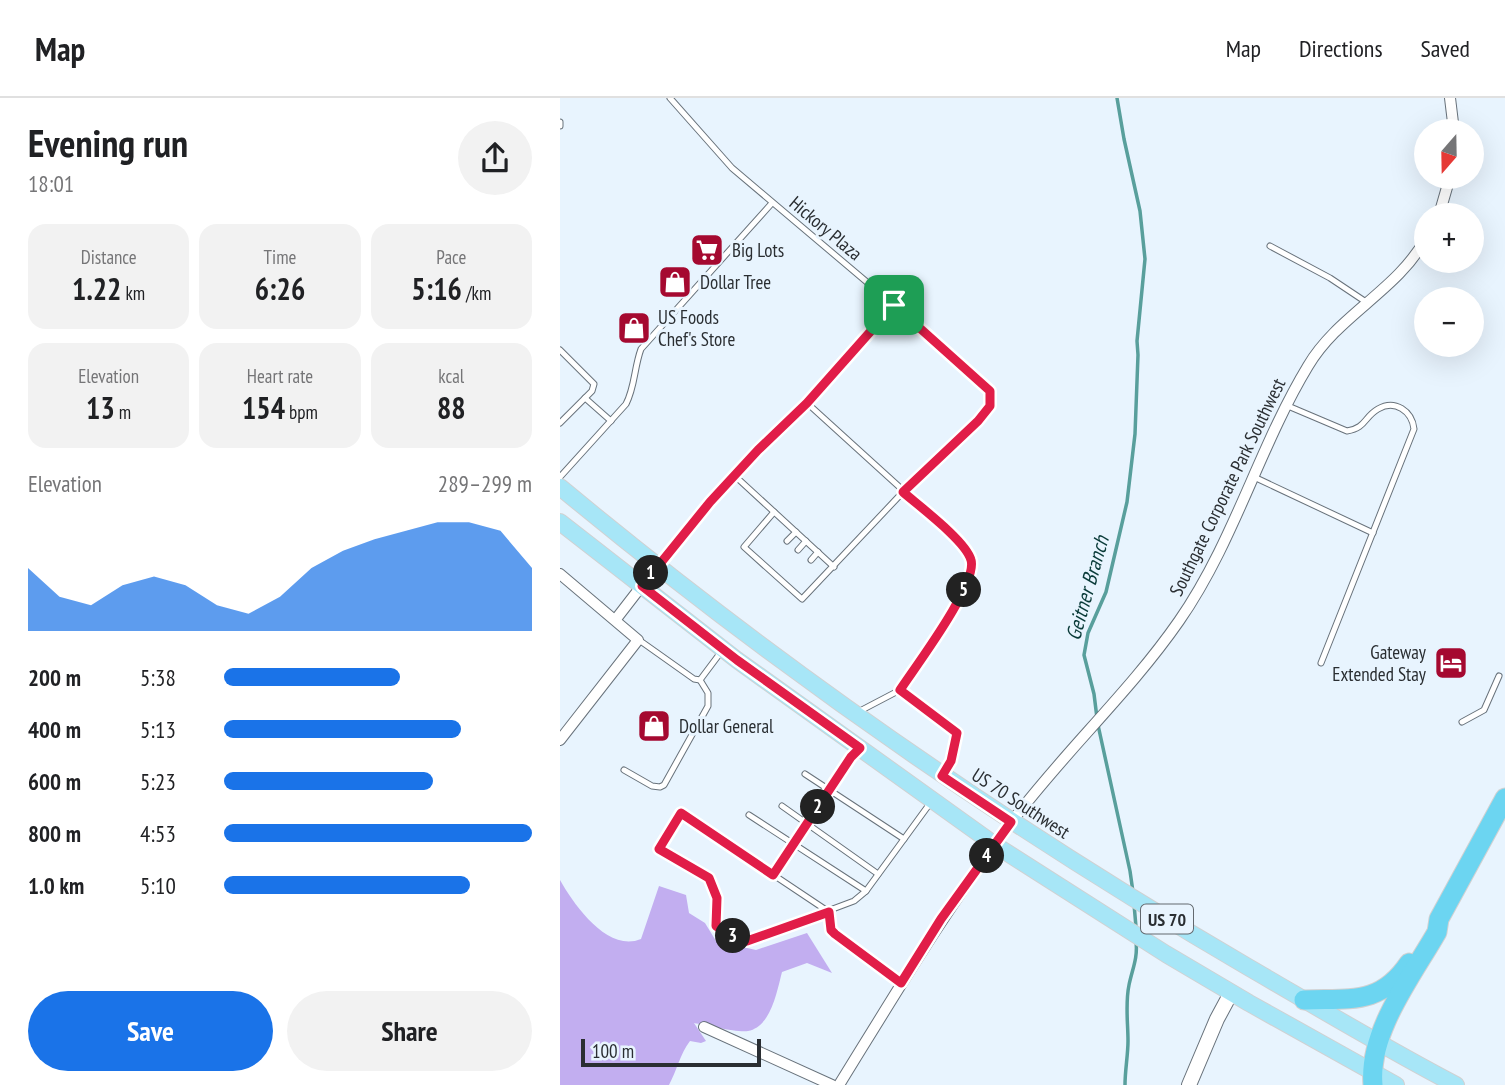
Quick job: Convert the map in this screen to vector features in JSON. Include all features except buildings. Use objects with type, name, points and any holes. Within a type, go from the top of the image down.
[{"type":"highway","points":[[1304,1000],[1356,999],[1382,990],[1405,969],[1429,928],[1438,919],[1505,798]]},
{"type":"highway","points":[[1373,1079],[1377,1043],[1385,1023],[1437,932],[1438,919]]},
{"type":"main road","name":"US 70 Southwest","points":[[560,487],[657,566],[853,714],[942,776],[1206,943],[1377,1043],[1455,1085]]},
{"type":"main road","name":"US 70","points":[[560,522],[723,649],[995,845],[1084,904],[1373,1079],[1396,1085]]},
{"type":"street","points":[[1450,98],[1453,119]]},
{"type":"street","name":"Southgate Corporate Park Southwest","points":[[839,1085],[941,919],[1011,822],[1143,670],[1180,620],[1208,574],[1287,406],[1319,349],[1414,256]]},
{"type":"street","points":[[615,619],[657,566]]},
{"type":"street","points":[[560,574],[638,640],[560,740]]},
{"type":"street","points":[[1189,1085],[1231,993]]},
{"type":"street","points":[[704,1027],[832,1085]]},
{"type":"lane","name":"Hickory Plaza","points":[[670,98],[732,168],[894,305],[990,391],[990,406],[978,421],[903,492],[802,599],[787,585]]},
{"type":"lane","points":[[560,477],[626,404],[632,391],[641,349],[772,203]]},
{"type":"lane","points":[[1270,246],[1330,278],[1366,302]]},
{"type":"lane","points":[[657,566],[710,502],[758,450],[807,403],[894,305]]},
{"type":"lane","points":[[560,349],[594,384],[592,391],[560,423]]},
{"type":"lane","points":[[585,398],[611,421]]},
{"type":"lane","points":[[807,403],[960,542],[971,560],[970,575],[959,600],[900,690],[853,714]]},
{"type":"lane","points":[[1287,406],[1347,431],[1364,425],[1372,414],[1385,406],[1401,408],[1409,414],[1414,429],[1321,663]]},
{"type":"lane","points":[[735,476],[834,567]]},
{"type":"lane","points":[[1254,477],[1373,533]]},
{"type":"lane","points":[[774,512],[744,547],[787,585],[793,578]]},
{"type":"lane","points":[[788,541],[796,532]]},
{"type":"lane","points":[[798,550],[806,541]]},
{"type":"lane","points":[[811,560],[818,552]]},
{"type":"lane","points":[[765,566],[771,559]]},
{"type":"lane","points":[[775,575],[781,568]]},
{"type":"lane","points":[[624,770],[652,786],[660,788],[664,785],[708,706],[708,692],[700,680],[688,677],[638,640]]},
{"type":"lane","points":[[700,680],[723,649]]},
{"type":"lane","points":[[1462,722],[1484,710],[1499,676]]},
{"type":"lane","points":[[900,690],[957,733],[951,761],[942,776]]},
{"type":"lane","points":[[773,875],[860,748]]},
{"type":"lane","points":[[804,774],[904,839]]},
{"type":"lane","points":[[829,912],[681,813],[659,846],[660,850],[709,878],[717,898],[716,926],[740,940],[747,941],[829,912],[851,903],[866,891],[933,800]]},
{"type":"lane","points":[[782,806],[878,874]]},
{"type":"lane","points":[[749,815],[866,891]]},
{"type":"lane","points":[[829,912],[831,930],[835,934],[901,983]]},
{"type":"shaded area","points":[[560,880],[593,924],[616,939],[629,942],[641,939],[659,886],[686,895],[689,913],[705,923],[716,941],[756,950],[807,933],[832,973],[807,963],[782,972],[768,1016],[756,1028],[748,1031],[694,1023],[706,1041],[690,1041],[669,1085],[560,1085]]},
{"type":"waterway","name":"Geitner Branch","points":[[1097,718],[1084,655],[1088,633],[1106,592],[1127,502],[1135,434],[1137,341],[1145,259],[1140,211],[1117,98]]},
{"type":"waterway","name":"Geitner Branch","points":[[1098,725],[1133,892]]},
{"type":"waterway","name":"Geitner Branch","points":[[1134,904],[1136,927]]},
{"type":"waterway","name":"Geitner Branch","points":[[1125,1085],[1127,999],[1136,942]]},
{"type":"place","name":"Big Lots","points":[[707,250]]},
{"type":"place","name":"Dollar Tree","points":[[675,282]]},
{"type":"place","name":"US Foods Chef's Store","points":[[634,328]]},
{"type":"place","name":"Gateway Extended Stay","points":[[1451,663]]},
{"type":"place","name":"Dollar General","points":[[654,726]]},
{"type":"route","points":[[894,305],[990,391],[990,406],[978,421],[903,492],[960,542],[971,560],[970,575],[959,600],[900,690],[957,733],[951,761],[942,776],[1011,822],[941,919],[901,983],[835,934],[831,930],[829,912],[747,941],[740,940],[716,926],[714,922],[717,898],[709,878],[659,849],[681,813],[773,875],[851,757],[860,748],[737,660],[642,586],[710,502],[758,450],[807,403],[894,305]]}]
